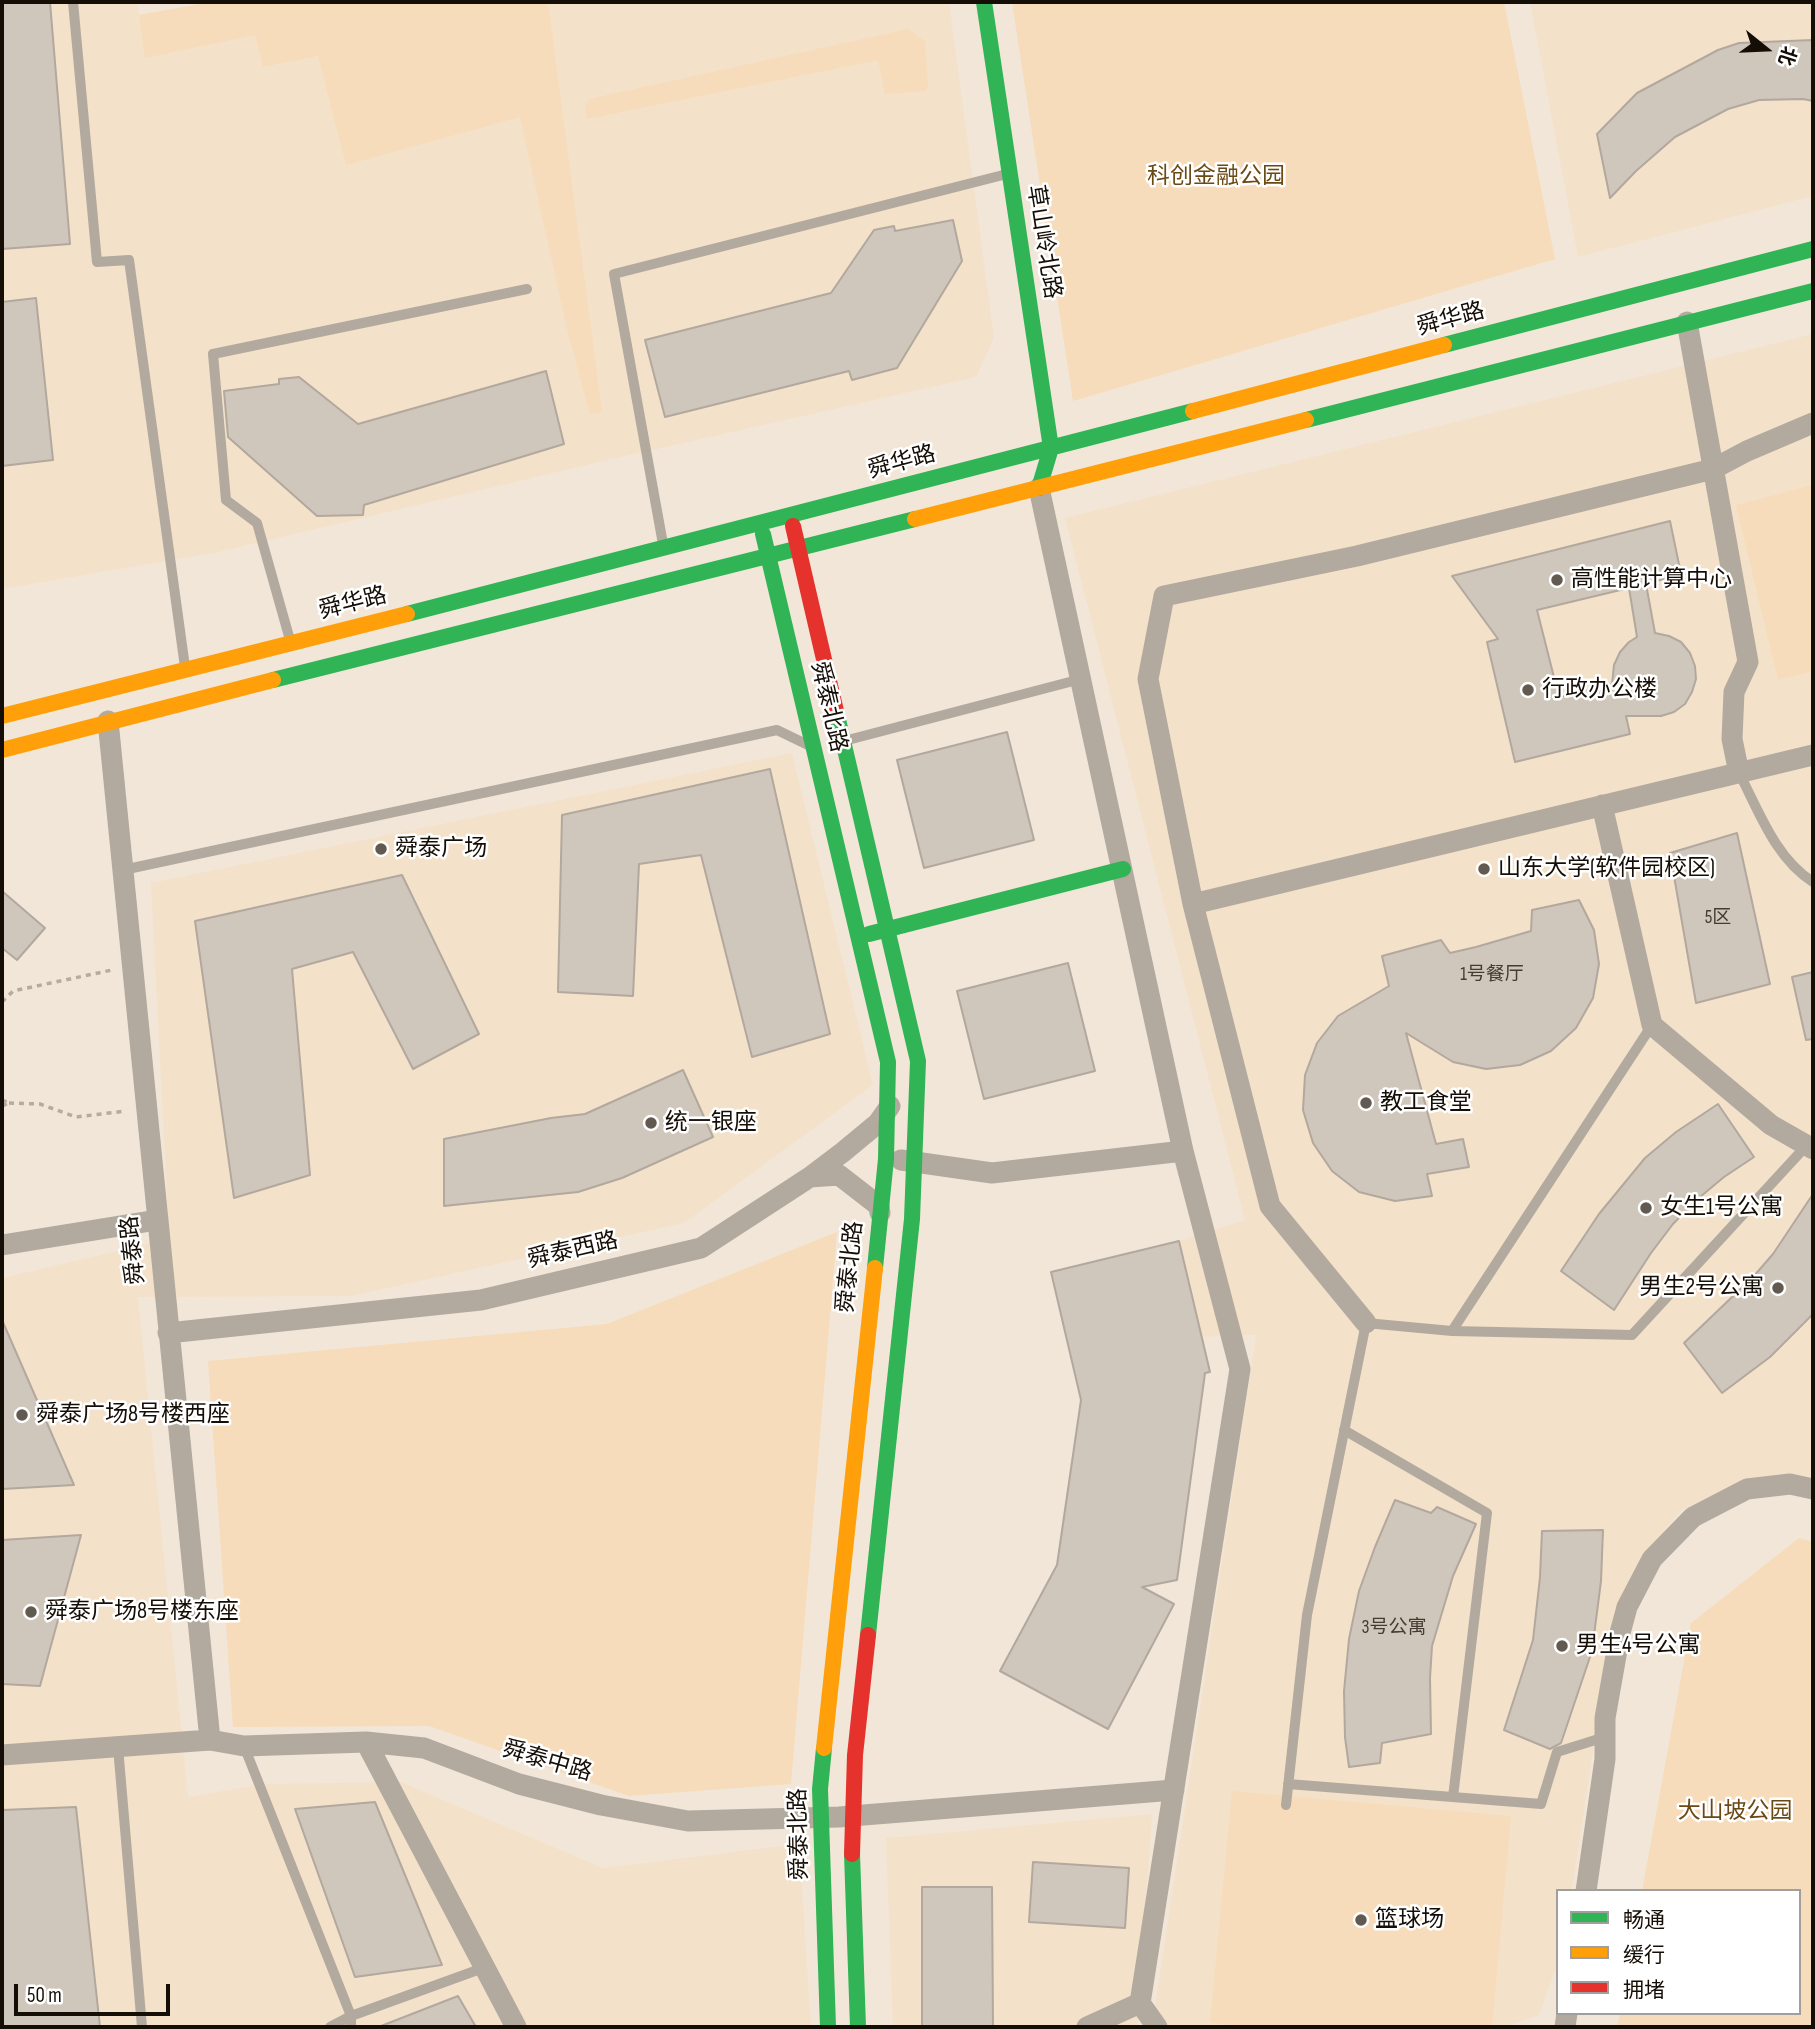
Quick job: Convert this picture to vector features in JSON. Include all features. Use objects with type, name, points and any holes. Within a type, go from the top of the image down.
[{"type":"main road","name":"草山岭北路","points":[[984,2],[1051,448],[1039,488]]},
{"type":"main road","name":"舜华路","points":[[2,716],[761,524],[1813,249]]},
{"type":"main road","points":[[2,750],[1813,291]]},
{"type":"main road","points":[[791,516],[829,745],[887,930],[918,1061],[912,1219],[855,1755],[838,1817],[852,1863],[859,2027]]},
{"type":"main road","name":"舜泰北路","points":[[761,524],[829,745],[859,937],[888,1062],[886,1158],[820,1789],[838,1817],[828,2027]]},
{"type":"main road","points":[[859,937],[1123,869]]},
{"type":"street","points":[[1687,322],[1748,662],[1734,692],[1732,739],[1740,772]]},
{"type":"street","points":[[1367,1323],[1270,1206],[1193,904],[1148,679],[1164,596],[1357,556],[1713,469],[1747,451],[1813,423]]},
{"type":"street","points":[[1039,488],[1183,1151],[1240,1369],[1140,2003],[1157,2027]]},
{"type":"street","name":"舜泰路","points":[[108,721],[210,1740]]},
{"type":"street","points":[[1193,904],[1813,755]]},
{"type":"street","points":[[1602,805],[1652,1025],[1771,1125],[1810,1147]]},
{"type":"street","name":"舜泰西路","points":[[168,1333],[481,1300],[701,1248],[810,1177],[869,1130],[887,1110],[918,1061]]},
{"type":"street","points":[[886,1158],[992,1172],[1183,1151]]},
{"type":"street","points":[[810,1177],[839,1175],[879,1206],[880,1213]]},
{"type":"street","points":[[2,1245],[157,1220]]},
{"type":"street","points":[[1586,1889],[1605,1759],[1605,1718],[1623,1620],[1652,1559],[1693,1517],[1747,1489],[1790,1484],[1813,1489]]},
{"type":"street","points":[[2,1755],[210,1740],[244,1746]]},
{"type":"street","points":[[366,1742],[516,2027]]},
{"type":"street","name":"舜泰中路","points":[[244,1746],[366,1742],[424,1748],[519,1784],[601,1805],[688,1821],[838,1817],[1174,1790]]},
{"type":"street","points":[[1087,2027],[1140,2003]]},
{"type":"lane","points":[[73,2],[97,262],[129,260],[186,670]]},
{"type":"lane","points":[[664,548],[614,274],[1010,173]]},
{"type":"lane","points":[[291,643],[257,523],[226,500],[213,354],[527,289]]},
{"type":"lane","points":[[123,870],[777,730],[829,745],[1081,679]]},
{"type":"lane","points":[[1740,772],[1772,838],[1799,873],[1813,882]]},
{"type":"lane","points":[[1452,1331],[1652,1025]]},
{"type":"lane","points":[[1286,1805],[1307,1615],[1367,1323],[1452,1331],[1632,1335],[1810,1147]]},
{"type":"lane","points":[[1345,1430],[1487,1513],[1453,1797]]},
{"type":"lane","points":[[1288,1784],[1541,1804],[1557,1752],[1605,1737]]},
{"type":"lane","points":[[244,1746],[351,2022]]},
{"type":"lane","points":[[117,1747],[142,2027]]},
{"type":"lane","points":[[330,2027],[351,2022],[483,1968]]},
{"type":"path","points":[[2,1002],[13,991],[132,965]]},
{"type":"path","points":[[2,1100],[9,1103],[40,1104],[76,1117],[146,1109]]},
{"type":"path","points":[[2,1106],[9,1103]]},
{"type":"shaded area","points":[[2,2],[137,2],[139,15],[211,2],[949,2],[994,338],[976,377],[214,553],[2,589]]},
{"type":"shaded area","points":[[1530,2],[1813,2],[1813,196],[1578,257]]},
{"type":"shaded area","name":"山东大学(软件园校区)","points":[[1813,334],[1813,1478],[1789,1474],[1747,1479],[1682,1510],[1644,1553],[1614,1611],[1572,1889],[1556,1889],[1556,1968],[1539,2015],[1504,2027],[1152,2027],[1256,1335],[1196,1337],[1179,1241],[1245,1220],[1065,518]]},
{"type":"shaded area","name":"舜泰广场","points":[[792,753],[873,1085],[684,1223],[351,1296],[138,1297],[188,1797],[264,1784],[401,1782],[603,1868],[790,1845],[800,1857],[811,2027],[2,2027],[2,1278],[169,1239],[151,883]]},
{"type":"shaded area","points":[[1152,1814],[1137,2027],[893,2027],[886,1838]]},
{"type":"green space","points":[[211,2],[548,2],[602,412],[590,414],[568,333],[520,117],[346,165],[318,56],[263,67],[255,35],[145,58],[139,15]]},
{"type":"green space","name":"科创金融公园","points":[[1012,2],[1504,2],[1555,259],[1073,401]]},
{"type":"green space","points":[[908,29],[925,41],[928,86],[925,91],[885,94],[878,60],[587,119],[585,108],[589,99]]},
{"type":"green space","points":[[1813,485],[1813,671],[1778,680],[1736,505]]},
{"type":"green space","points":[[837,1232],[791,1784],[629,1796],[429,1726],[233,1727],[208,1361],[607,1324]]},
{"type":"green space","name":"大山坡公园","points":[[1799,1538],[1813,1542],[1813,2027],[1617,2027],[1620,2015],[1801,2015],[1801,1889],[1642,1889],[1691,1623]]},
{"type":"green space","name":"篮球场","points":[[1232,1791],[1511,1816],[1492,2027],[1254,2027],[1210,2023]]},
{"type":"building","points":[[2,2],[50,2],[70,244],[2,249]]},
{"type":"building","points":[[1813,40],[1813,101],[1759,100],[1728,109],[1675,137],[1610,198],[1597,134],[1637,93],[1718,50],[1739,43]]},
{"type":"building","points":[[953,220],[962,261],[897,368],[852,380],[849,371],[665,417],[645,340],[831,293],[874,230],[894,226],[895,231]]},
{"type":"building","points":[[36,298],[53,460],[2,466],[2,302]]},
{"type":"building","points":[[546,371],[564,444],[364,505],[363,515],[317,516],[228,437],[224,391],[279,384],[279,379],[299,377],[358,424]]},
{"type":"building","points":[[1670,521],[1681,574],[1646,584],[1655,633],[1681,642],[1690,653],[1696,679],[1692,692],[1685,704],[1674,712],[1661,716],[1626,716],[1630,734],[1515,762],[1487,642],[1498,639],[1452,576]],"holes":[[[1629,588],[1637,637],[1620,652],[1614,665],[1612,684],[1559,697],[1537,610]]]},
{"type":"building","points":[[1007,732],[1034,840],[924,868],[897,760]]},
{"type":"building","points":[[770,769],[830,1034],[752,1057],[701,855],[639,864],[633,996],[558,992],[562,815]]},
{"type":"building","points":[[1737,833],[1770,984],[1696,1003],[1670,853]]},
{"type":"building","points":[[402,875],[479,1034],[413,1069],[353,952],[292,969],[310,1175],[234,1198],[195,921]]},
{"type":"building","points":[[2,891],[45,928],[17,960],[2,948]]},
{"type":"building","points":[[1579,900],[1594,930],[1599,964],[1593,998],[1576,1028],[1551,1051],[1520,1065],[1486,1069],[1453,1062],[1406,1033],[1436,1144],[1463,1139],[1469,1167],[1427,1174],[1432,1196],[1395,1201],[1359,1192],[1332,1171],[1313,1143],[1303,1110],[1305,1075],[1317,1043],[1338,1016],[1389,986],[1382,956],[1441,940],[1450,953],[1476,947],[1531,931],[1532,910]]},
{"type":"building","points":[[1068,963],[1095,1071],[984,1099],[957,991]]},
{"type":"building","points":[[1813,972],[1813,1039],[1806,1040],[1792,977]]},
{"type":"building","points":[[683,1070],[713,1137],[622,1178],[578,1192],[444,1206],[444,1139],[585,1114]]},
{"type":"building","name":"女生1号公寓","points":[[1718,1104],[1754,1157],[1724,1177],[1673,1224],[1614,1310],[1561,1271],[1599,1214],[1645,1158],[1676,1132]]},
{"type":"building","name":"男生2号公寓","points":[[1813,1194],[1813,1314],[1770,1357],[1722,1393],[1684,1343],[1753,1277],[1773,1254]]},
{"type":"building","points":[[1179,1241],[1210,1372],[1205,1373],[1177,1580],[1142,1587],[1174,1604],[1108,1729],[1000,1671],[1057,1565],[1081,1400],[1051,1272]]},
{"type":"building","name":"舜泰广场8号楼西座","points":[[2,1320],[74,1485],[2,1489]]},
{"type":"building","points":[[1395,1500],[1431,1513],[1437,1507],[1476,1524],[1453,1576],[1432,1646],[1431,1734],[1382,1743],[1380,1763],[1349,1767],[1344,1691],[1349,1639],[1359,1591]]},
{"type":"building","name":"男生4号公寓","points":[[1603,1530],[1601,1581],[1592,1651],[1561,1743],[1550,1749],[1504,1730],[1533,1640],[1542,1531]]},
{"type":"building","name":"舜泰广场8号楼东座","points":[[81,1535],[40,1686],[2,1684],[2,1540]]},
{"type":"building","points":[[375,1802],[442,1965],[355,1977],[295,1809]]},
{"type":"building","points":[[76,1807],[100,2027],[2,2027],[2,1810]]},
{"type":"building","points":[[1033,1862],[1129,1868],[1125,1928],[1029,1922]]},
{"type":"building","points":[[922,1887],[992,1887],[993,2027],[922,2027]]},
{"type":"building","points":[[458,1996],[476,2027],[381,2027],[381,2026]]},
{"type":"traffic: fast","points":[[984,2],[1051,448],[1039,488]]},
{"type":"traffic: fast","points":[[1444,345],[1813,249]]},
{"type":"traffic: fast","points":[[1306,420],[1813,291]]},
{"type":"traffic: fast","points":[[407,614],[1193,411]]},
{"type":"traffic: fast","points":[[273,680],[915,519]]},
{"type":"traffic: fast","points":[[763,534],[888,1062],[886,1159],[875,1268]]},
{"type":"traffic: fast","points":[[836,711],[918,1061],[912,1219],[868,1635]]},
{"type":"traffic: fast","points":[[869,934],[1123,869]]},
{"type":"traffic: fast","points":[[824,1748],[820,1789],[828,2027]]},
{"type":"traffic: fast","points":[[852,1854],[858,2027]]},
{"type":"traffic: slow","points":[[1193,411],[1444,345]]},
{"type":"traffic: slow","points":[[915,519],[1306,420]]},
{"type":"traffic: slow","points":[[2,716],[407,614]]},
{"type":"traffic: slow","points":[[2,750],[273,680]]},
{"type":"traffic: slow","points":[[824,1748],[875,1268]]},
{"type":"traffic: jam","points":[[793,526],[836,711]]},
{"type":"traffic: jam","points":[[852,1854],[855,1755],[868,1635]]},
{"type":"place","name":"高性能计算中心","points":[[1557,580]]},
{"type":"place","name":"行政办公楼","points":[[1528,690]]},
{"type":"place","name":"舜泰广场","points":[[381,849]]},
{"type":"place","name":"山东大学(软件园校区)","points":[[1484,869]]},
{"type":"place","name":"教工食堂","points":[[1366,1103]]},
{"type":"place","name":"统一银座","points":[[651,1123]]},
{"type":"place","name":"女生1号公寓","points":[[1646,1208]]},
{"type":"place","name":"男生2号公寓","points":[[1778,1288]]},
{"type":"place","name":"舜泰广场8号楼西座","points":[[22,1415]]},
{"type":"place","name":"舜泰广场8号楼东座","points":[[31,1612]]},
{"type":"place","name":"男生4号公寓","points":[[1562,1646]]},
{"type":"place","name":"篮球场","points":[[1361,1920]]}]
